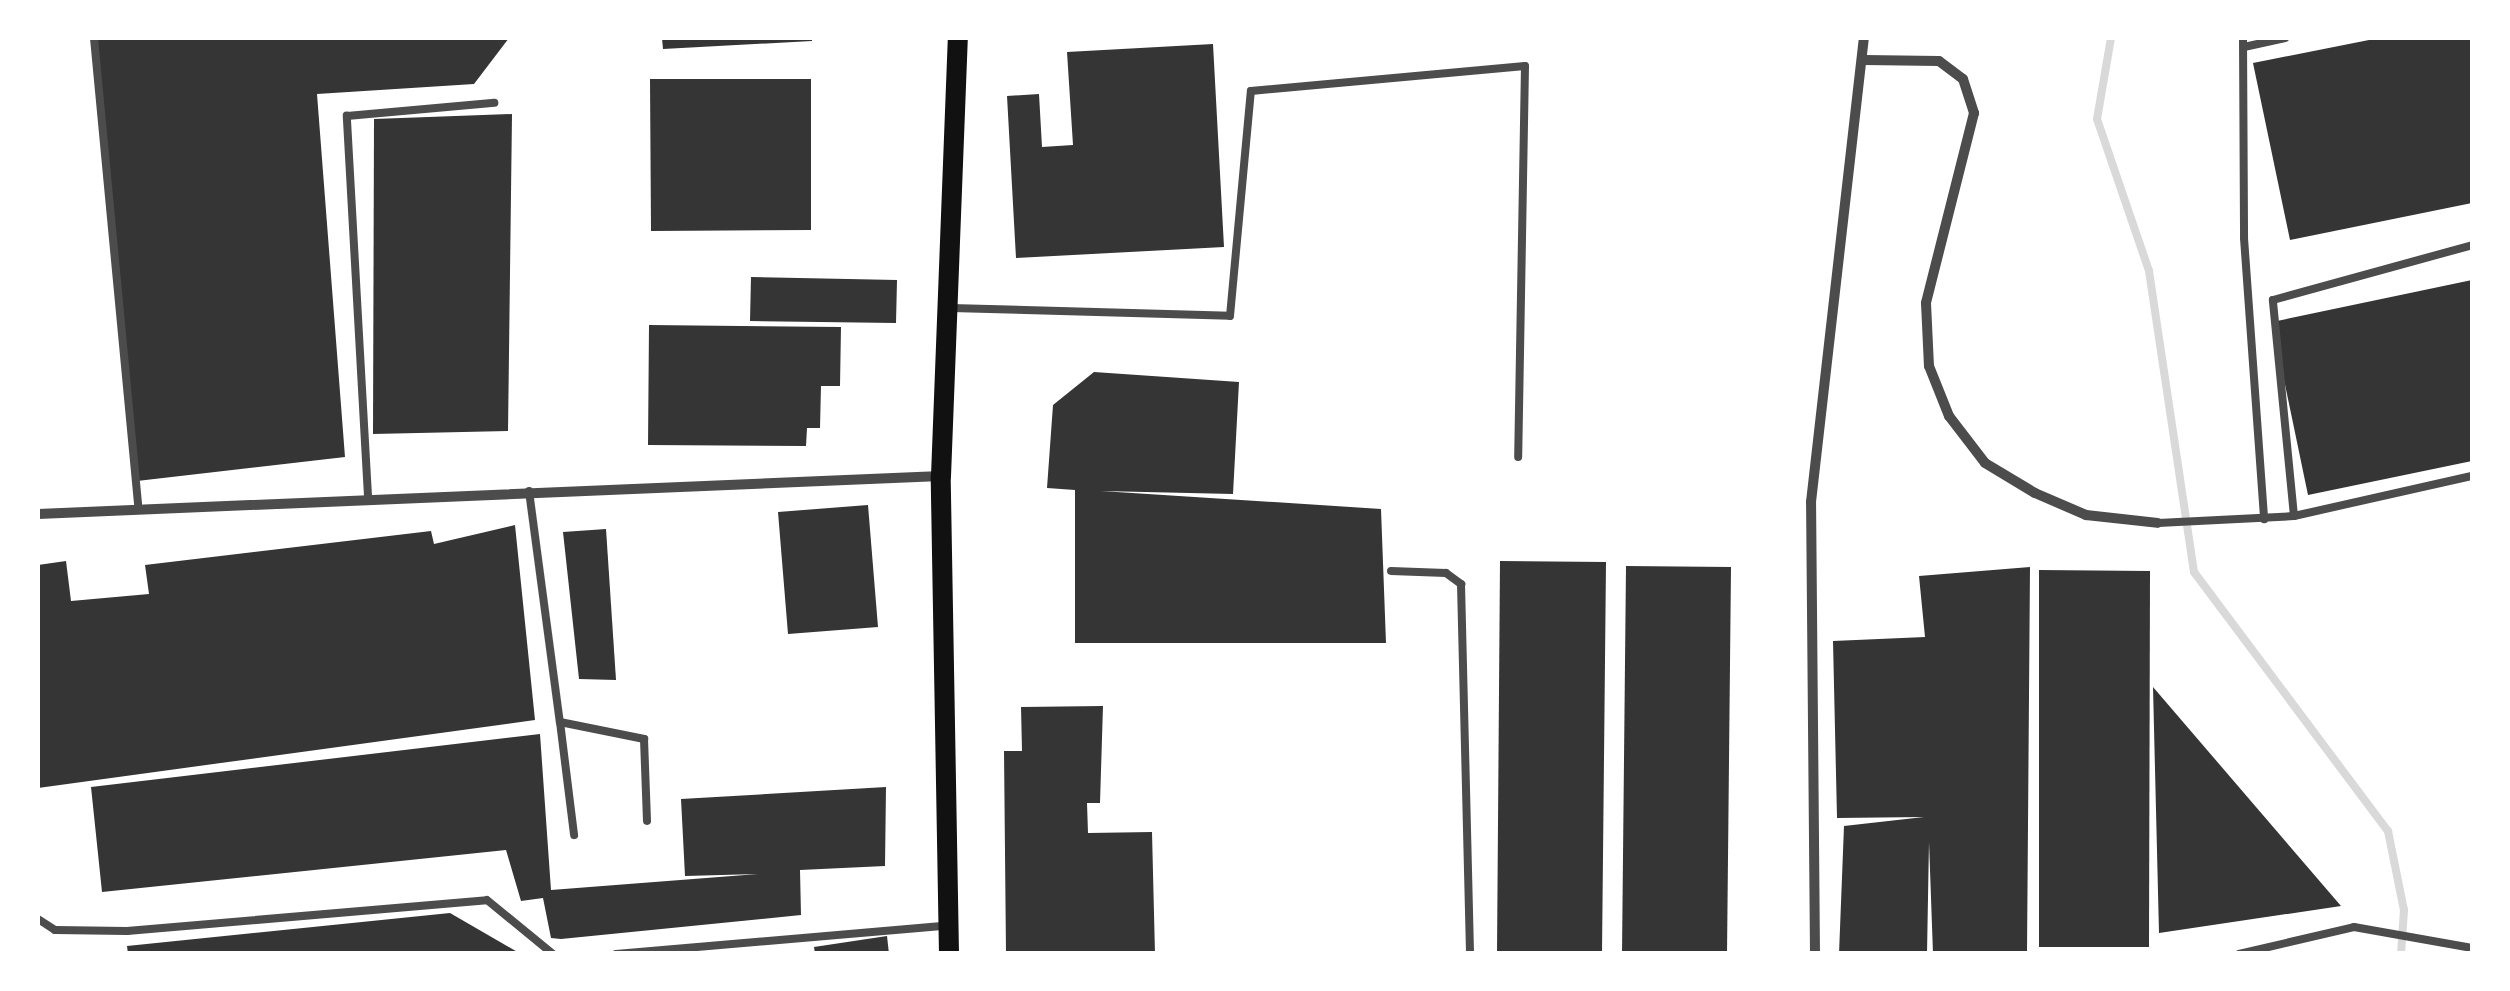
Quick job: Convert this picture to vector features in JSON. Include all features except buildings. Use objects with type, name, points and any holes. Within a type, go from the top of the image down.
[{"type":"main road","points":[[949,954],[940,476],[958,38]]},
{"type":"street","points":[[1815,954],[1811,502],[1864,38]]},
{"type":"street","points":[[1864,60],[1939,62],[1963,79],[1974,113],[1926,304],[1929,366],[1949,416],[1986,463],[2035,493],[2086,514],[2158,523]]},
{"type":"street","points":[[38,514],[138,504],[940,476]]},
{"type":"lane","points":[[94,38],[138,504]]},
{"type":"lane","points":[[2264,519],[2245,257],[2244,42],[2286,38]]},
{"type":"lane","points":[[944,308],[1230,316],[1252,91],[1525,66],[1518,457]]},
{"type":"lane","points":[[368,496],[348,116],[494,103]]},
{"type":"lane","points":[[2294,516],[2273,300],[2472,245]]},
{"type":"lane","points":[[2158,523],[2294,516],[2472,476]]},
{"type":"lane","points":[[528,491],[574,835]]},
{"type":"lane","points":[[1390,571],[1446,573],[1461,584],[1470,954]]},
{"type":"lane","points":[[560,722],[570,731],[635,730],[644,739],[648,820]]},
{"type":"lane","points":[[38,920],[55,930],[127,931],[487,900],[553,954]]},
{"type":"lane","points":[[616,954],[949,926]]},
{"type":"lane","points":[[2238,954],[2354,927],[2420,934],[2472,948]]},
{"type":"waterway","points":[[2111,38],[2097,119],[2149,271],[2194,572],[2388,831],[2404,910],[2401,954]]}]
